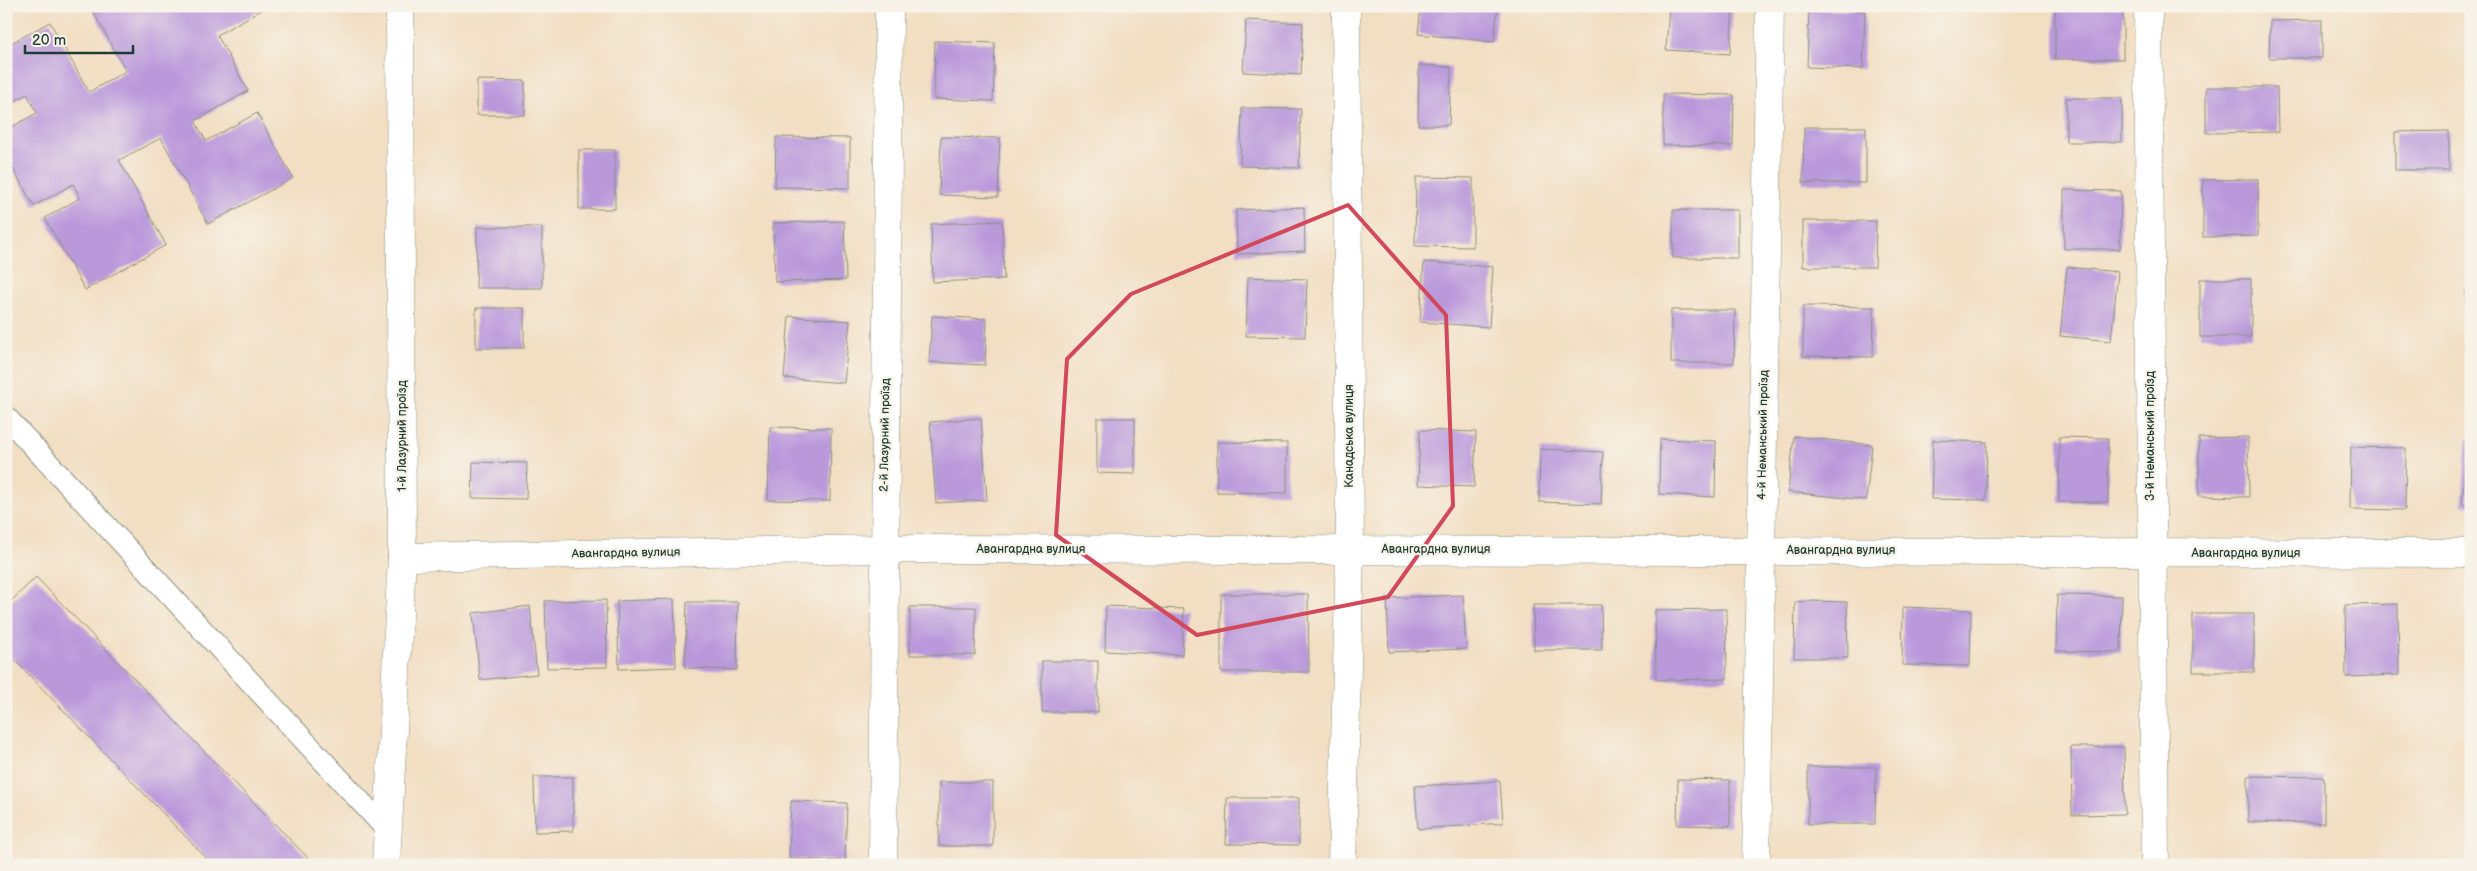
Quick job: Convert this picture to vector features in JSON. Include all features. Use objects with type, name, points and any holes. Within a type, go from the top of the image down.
[{"type":"street","name":"1-й Лазурний проїзд","points":[[386,865],[386,829],[402,557],[400,6]]},
{"type":"street","name":"2-й Лазурний проїзд","points":[[883,865],[884,548],[890,6]]},
{"type":"street","name":"Канадська вулиця","points":[[1342,865],[1350,549],[1346,6]]},
{"type":"street","name":"4-й Неманський проїзд","points":[[1756,865],[1770,6]]},
{"type":"street","name":"3-й Неманський проїзд","points":[[2148,6],[2155,865]]},
{"type":"street","name":"Авангардна вулиця","points":[[402,557],[884,548],[2471,553]]},
{"type":"lane","points":[[6,416],[386,829]]},
{"type":"highlighted area","points":[[1348,205],[1446,315],[1453,506],[1388,597],[1197,635],[1056,535],[1067,359],[1131,294]]},
{"type":"building","points":[[90,6],[268,6],[217,35],[248,91],[195,121],[206,141],[257,113],[293,178],[208,224],[161,138],[119,160],[166,245],[85,290],[45,218],[80,198],[73,184],[34,206],[6,157],[6,130],[37,113],[27,94],[6,106],[6,46],[50,22],[89,92],[126,71]]},
{"type":"building","points":[[1421,6],[1498,6],[1494,42],[1418,34]]},
{"type":"building","points":[[1669,6],[1733,6],[1730,54],[1666,50]]},
{"type":"building","points":[[2055,6],[2123,6],[2123,59],[2055,59]]},
{"type":"building","points":[[1809,9],[1865,11],[1863,69],[1807,67]]},
{"type":"building","points":[[1246,20],[1303,23],[1301,75],[1243,72]]},
{"type":"building","points":[[2322,20],[2322,58],[2269,58],[2270,21]]},
{"type":"building","points":[[935,41],[995,43],[993,101],[934,99]]},
{"type":"building","points":[[1419,65],[1451,67],[1449,125],[1418,125]]},
{"type":"building","points":[[477,80],[525,81],[525,115],[477,115]]},
{"type":"building","points":[[2206,87],[2277,87],[2278,132],[2206,133]]},
{"type":"building","points":[[1663,94],[1734,95],[1733,146],[1663,145]]},
{"type":"building","points":[[2066,98],[2122,98],[2122,142],[2066,142]]},
{"type":"building","points":[[1242,108],[1301,109],[1299,168],[1240,166]]},
{"type":"building","points":[[1804,127],[1866,127],[1866,183],[1803,183]]},
{"type":"building","points":[[2449,131],[2449,170],[2395,170],[2395,132]]},
{"type":"building","points":[[776,137],[850,138],[850,188],[775,187]]},
{"type":"building","points":[[941,137],[1000,138],[998,197],[939,195]]},
{"type":"building","points":[[579,150],[615,150],[615,209],[579,209]]},
{"type":"building","points":[[1416,177],[1473,178],[1473,247],[1415,246]]},
{"type":"building","points":[[2258,179],[2258,236],[2203,237],[2203,180]]},
{"type":"building","points":[[2064,190],[2121,191],[2120,249],[2064,249]]},
{"type":"building","points":[[1304,207],[1305,251],[1237,254],[1236,210]]},
{"type":"building","points":[[1673,210],[1738,210],[1738,258],[1673,258]]},
{"type":"building","points":[[844,221],[846,280],[775,282],[773,223]]},
{"type":"building","points":[[1002,221],[1004,279],[933,282],[931,224]]},
{"type":"building","points":[[1803,221],[1876,221],[1875,267],[1803,267]]},
{"type":"building","points":[[477,227],[542,227],[542,288],[476,288]]},
{"type":"building","points":[[1424,262],[1493,267],[1489,327],[1420,322]]},
{"type":"building","points":[[2067,267],[2118,272],[2111,341],[2060,336]]},
{"type":"building","points":[[1248,277],[1307,279],[1305,337],[1246,336]]},
{"type":"building","points":[[2200,279],[2251,279],[2251,337],[2200,337]]},
{"type":"building","points":[[2466,291],[2471,291],[2471,348],[2465,348]]},
{"type":"building","points":[[1803,306],[1874,307],[1873,357],[1803,356]]},
{"type":"building","points":[[476,308],[524,308],[524,348],[476,348]]},
{"type":"building","points":[[1671,310],[1735,310],[1734,363],[1671,363]]},
{"type":"building","points":[[789,316],[850,321],[844,383],[784,378]]},
{"type":"building","points":[[932,316],[987,319],[985,365],[929,362]]},
{"type":"building","points":[[981,418],[987,500],[936,503],[930,422]]},
{"type":"building","points":[[1097,418],[1135,418],[1135,474],[1097,473]]},
{"type":"building","points":[[770,427],[831,428],[830,501],[768,500]]},
{"type":"building","points":[[1420,430],[1476,432],[1474,487],[1418,485]]},
{"type":"building","points":[[1794,436],[1872,445],[1866,500],[1788,492]]},
{"type":"building","points":[[2059,437],[2108,438],[2108,502],[2059,502]]},
{"type":"building","points":[[2248,437],[2249,497],[2199,496],[2199,438]]},
{"type":"building","points":[[2467,438],[2471,439],[2471,506],[2462,505]]},
{"type":"building","points":[[1660,439],[1716,441],[1715,497],[1659,494]]},
{"type":"building","points":[[1933,440],[1987,442],[1986,500],[1931,499]]},
{"type":"building","points":[[1217,442],[1287,443],[1287,493],[1217,492]]},
{"type":"building","points":[[2351,447],[2406,448],[2405,510],[2350,509]]},
{"type":"building","points":[[1540,449],[1603,452],[1601,504],[1539,502]]},
{"type":"building","points":[[473,462],[527,463],[526,499],[472,498]]},
{"type":"building","points":[[36,577],[312,862],[309,865],[213,865],[6,651],[6,606]]},
{"type":"building","points":[[1221,594],[1308,594],[1309,672],[1221,672]]},
{"type":"building","points":[[1463,595],[1466,649],[1389,652],[1387,598]]},
{"type":"building","points":[[2057,595],[2122,596],[2121,652],[2056,651]]},
{"type":"building","points":[[674,599],[676,667],[619,669],[617,601]]},
{"type":"building","points":[[606,600],[607,667],[547,668],[545,601]]},
{"type":"building","points":[[687,602],[738,602],[737,670],[685,668]]},
{"type":"building","points":[[1795,602],[1847,602],[1848,658],[1794,658]]},
{"type":"building","points":[[2398,604],[2399,675],[2346,677],[2345,605]]},
{"type":"building","points":[[1533,605],[1601,605],[1602,650],[1534,650]]},
{"type":"building","points":[[530,606],[537,674],[480,680],[473,613]]},
{"type":"building","points":[[1106,606],[1184,609],[1182,655],[1105,651]]},
{"type":"building","points":[[910,607],[976,607],[975,655],[910,655]]},
{"type":"building","points":[[1903,607],[1971,610],[1970,666],[1902,665]]},
{"type":"building","points":[[1726,609],[1727,679],[1656,680],[1655,610]]},
{"type":"building","points":[[2193,614],[2254,614],[2254,672],[2193,672]]},
{"type":"building","points":[[1042,661],[1098,661],[1098,712],[1042,712]]},
{"type":"building","points":[[2071,747],[2124,747],[2125,814],[2072,815]]},
{"type":"building","points":[[1808,767],[1876,767],[1875,824],[1808,824]]},
{"type":"building","points":[[2248,776],[2324,777],[2324,823],[2248,822]]},
{"type":"building","points":[[534,777],[573,777],[573,831],[535,832]]},
{"type":"building","points":[[1678,779],[1730,780],[1730,826],[1677,825]]},
{"type":"building","points":[[1500,781],[1503,823],[1418,829],[1415,786]]},
{"type":"building","points":[[939,782],[993,782],[993,846],[939,846]]},
{"type":"building","points":[[1227,798],[1299,798],[1299,845],[1226,844]]},
{"type":"building","points":[[791,801],[847,803],[845,861],[789,859]]}]
